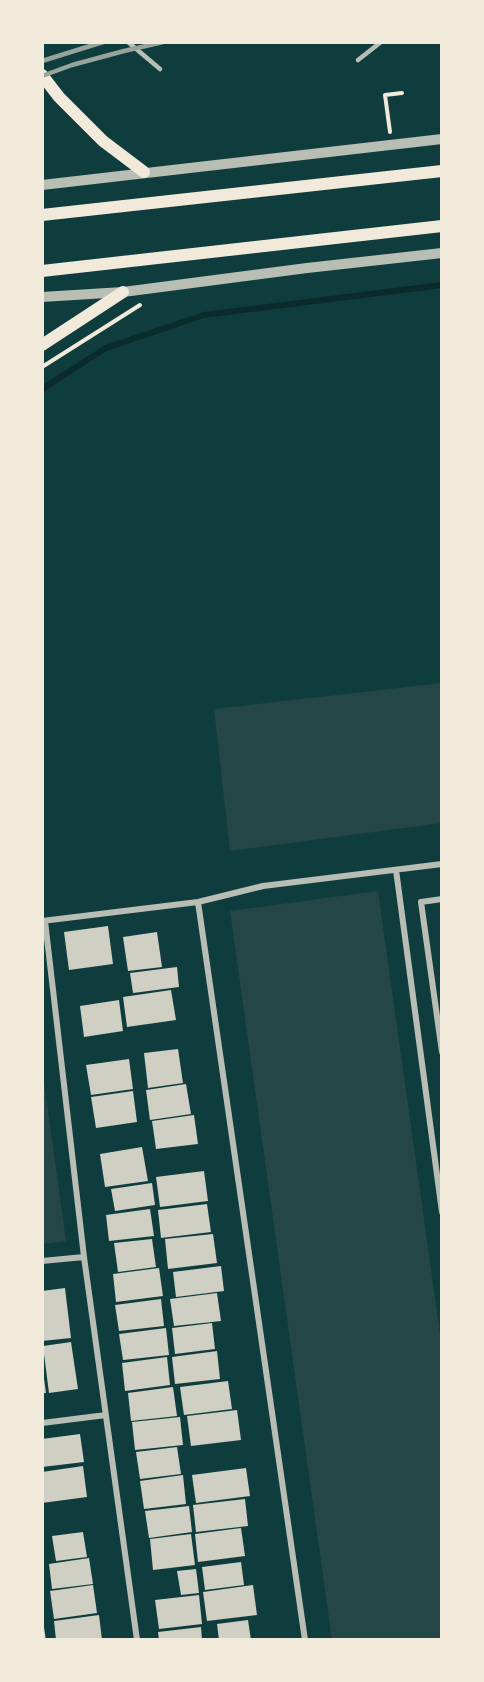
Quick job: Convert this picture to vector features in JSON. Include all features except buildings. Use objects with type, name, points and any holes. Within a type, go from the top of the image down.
[{"type":"main road","points":[[42,75],[58,97],[104,141],[144,172]]},
{"type":"main road","points":[[42,215],[442,171]]},
{"type":"main road","points":[[42,271],[442,226]]},
{"type":"main road","points":[[42,345],[123,292]]},
{"type":"street","points":[[42,185],[442,139]]},
{"type":"street","points":[[42,297],[123,292],[442,253]]},
{"type":"street","points":[[137,1640],[84,1257],[43,921],[198,902],[262,886],[442,864]]},
{"type":"street","points":[[396,870],[442,1212]]},
{"type":"street","points":[[442,899],[421,902],[442,1052]]},
{"type":"street","points":[[198,902],[305,1640]]},
{"type":"street","points":[[42,1261],[84,1257]]},
{"type":"street","points":[[42,1423],[106,1415]]},
{"type":"lane","points":[[128,42],[160,69]]},
{"type":"lane","points":[[358,60],[381,42]]},
{"type":"path","points":[[391,144],[385,95],[402,93]]},
{"type":"path","points":[[42,367],[147,301]]},
{"type":"shaded area","points":[[442,683],[442,823],[230,851],[214,709]]},
{"type":"shaded area","points":[[378,891],[442,1348],[442,1640],[332,1640],[230,911]]},
{"type":"shaded area","points":[[42,1067],[66,1241],[42,1244]]},
{"type":"waterway","points":[[42,389],[106,348],[204,315],[442,285]]},
{"type":"railway","points":[[42,61],[103,42]]},
{"type":"railway","points":[[42,76],[72,65],[163,42]]}]
